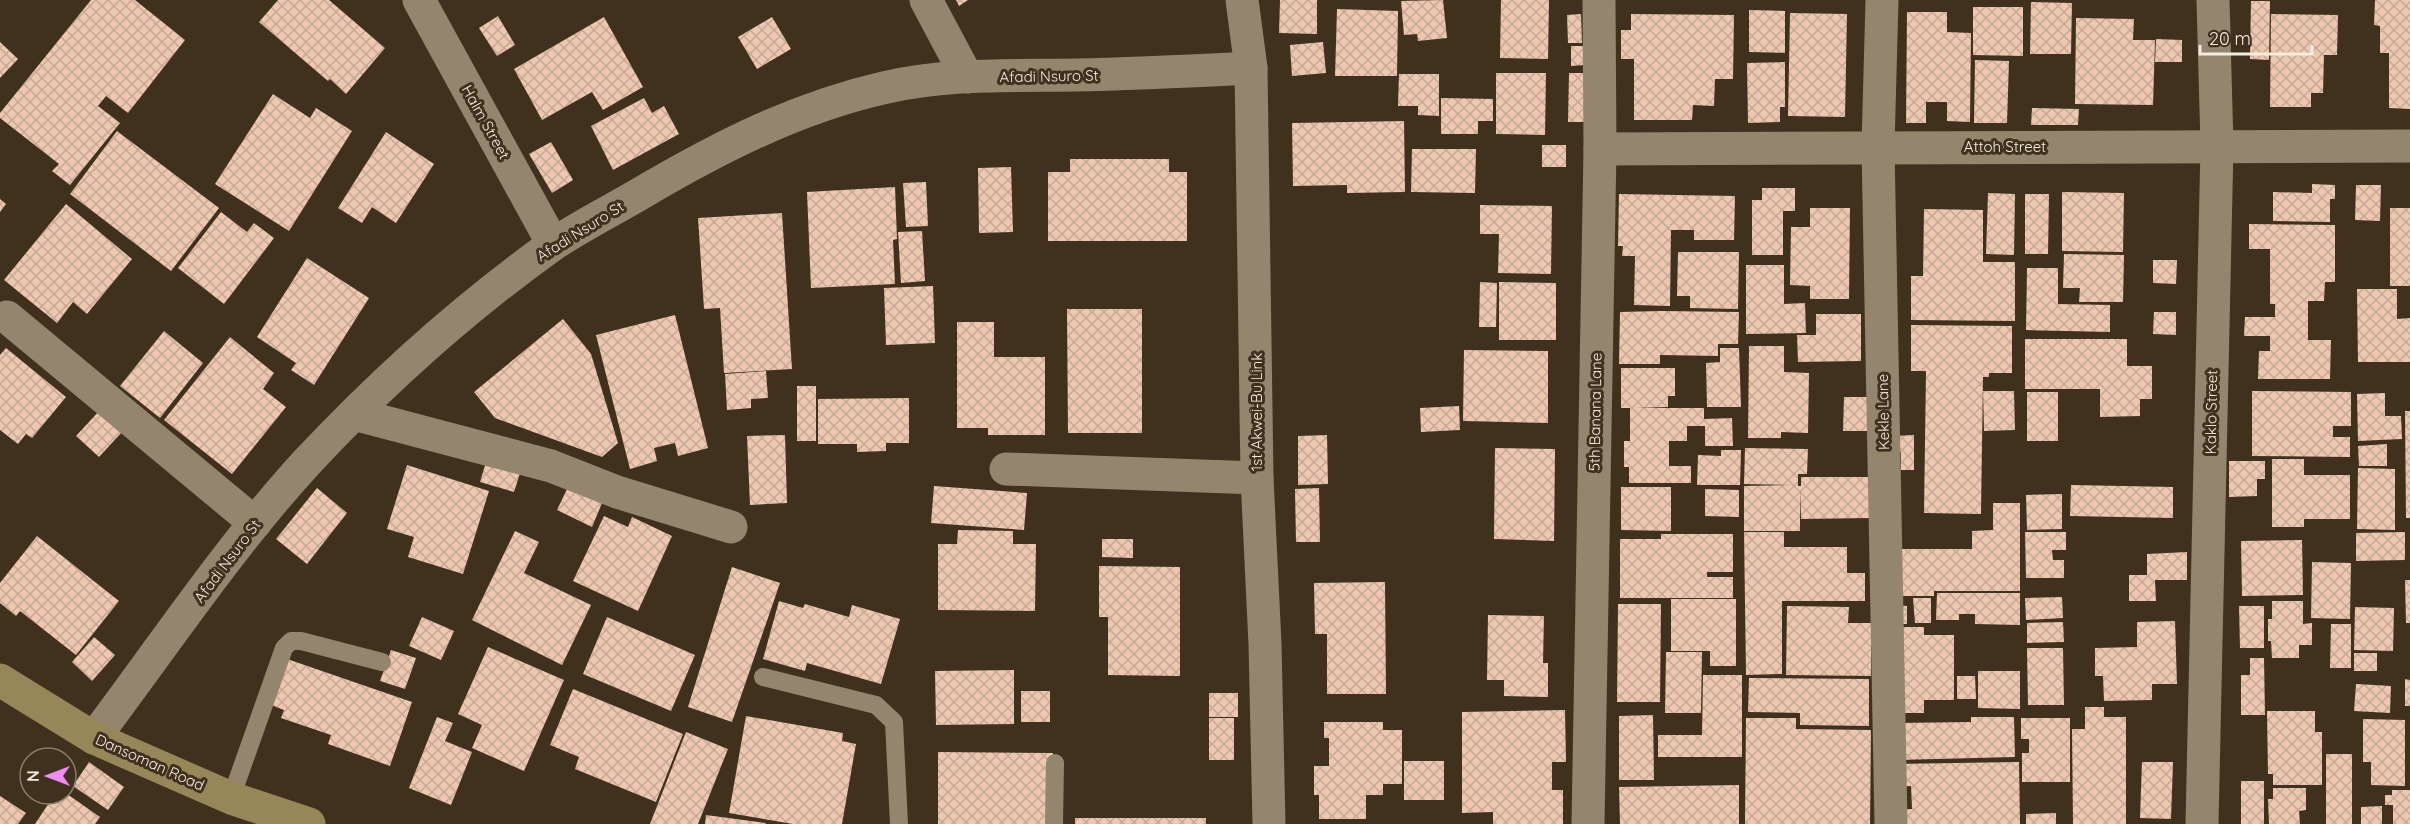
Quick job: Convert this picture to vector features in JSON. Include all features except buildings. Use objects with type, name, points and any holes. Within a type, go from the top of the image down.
[{"type":"main road","name":"Dansoman Road","points":[[0,680],[94,738],[231,798],[309,824]]},
{"type":"street","name":"Halm Street","points":[[419,0],[554,244]]},
{"type":"street","points":[[926,0],[967,77]]},
{"type":"street","name":"1st Akwei-Bu Link","points":[[1242,0],[1251,68],[1257,478],[1265,644],[1269,824]]},
{"type":"street","name":"5th Banana Lane","points":[[1588,824],[1600,149],[1599,0]]},
{"type":"street","name":"Kekle Lane","points":[[1882,0],[1878,147],[1891,824]]},
{"type":"street","name":"Kaklo Street","points":[[2202,824],[2217,146],[2212,0]]},
{"type":"street","name":"Afadi Nsuro St","points":[[94,738],[255,523],[306,464],[411,360],[554,244],[729,143],[794,114],[885,87],[967,77],[1136,74],[1251,68]]},
{"type":"street","name":"Attoh Street","points":[[1600,149],[2410,146]]},
{"type":"street","points":[[7,317],[255,523]]},
{"type":"street","points":[[354,414],[551,466],[617,492],[731,527]]},
{"type":"street","points":[[1006,469],[1257,478]]},
{"type":"lane","points":[[231,798],[284,648],[291,641],[301,641],[382,662]]},
{"type":"lane","points":[[763,677],[876,705],[894,722],[899,824]]},
{"type":"lane","points":[[1053,824],[1055,763]]}]
